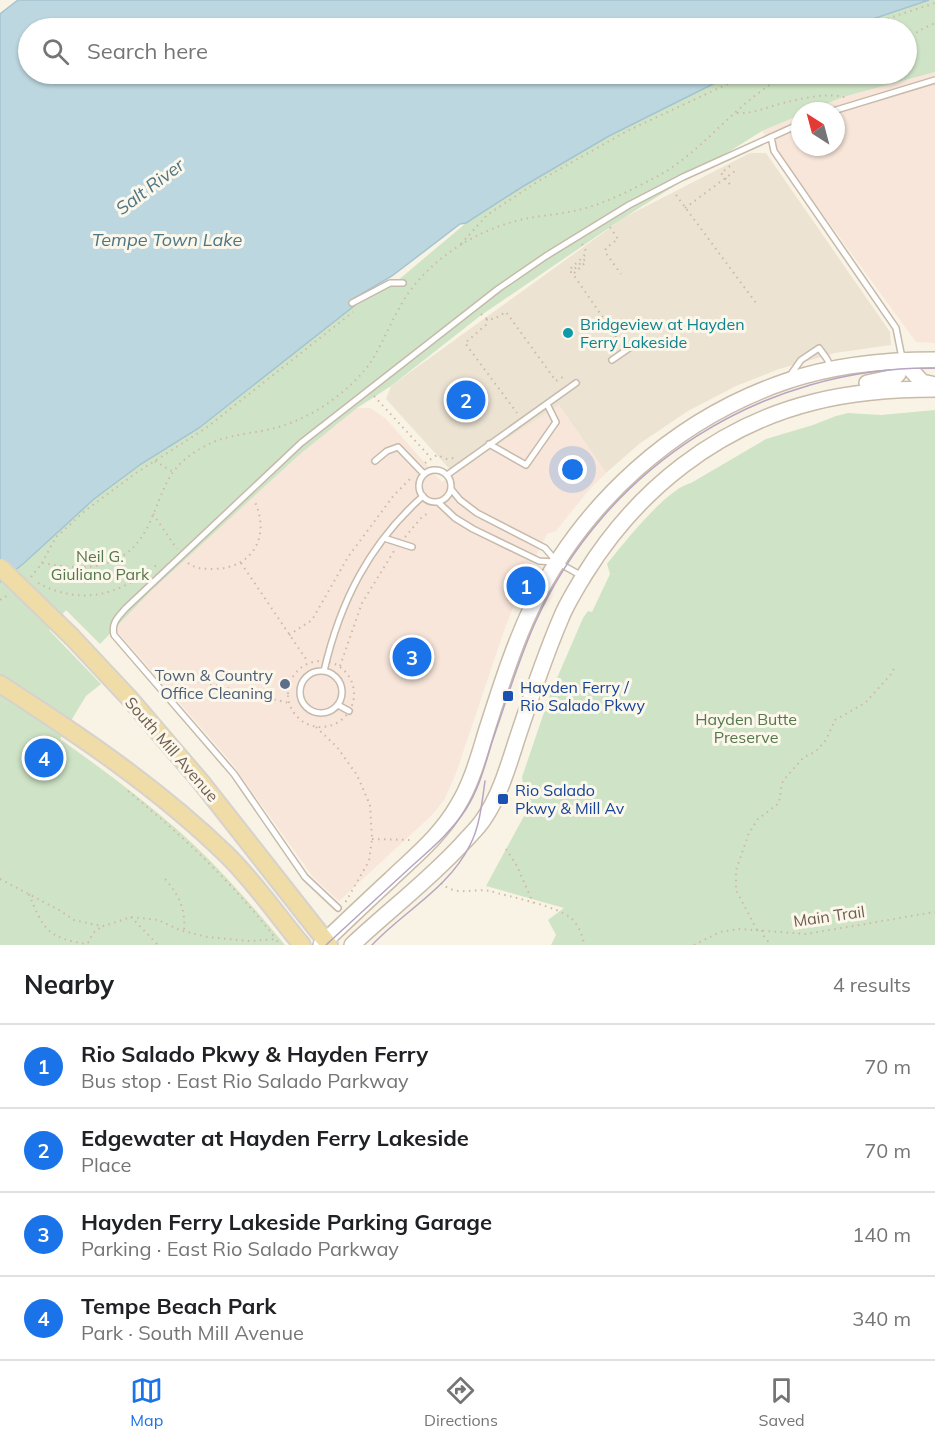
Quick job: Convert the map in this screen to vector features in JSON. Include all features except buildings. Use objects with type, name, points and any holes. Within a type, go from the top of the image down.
[{"type":"main road","points":[[902,360],[922,382],[935,385]]},
{"type":"main road","points":[[352,945],[431,874],[482,821],[503,781],[561,617],[602,548],[645,496],[693,458],[747,426],[849,386],[895,377],[902,360]]},
{"type":"main road","points":[[325,944],[437,835],[459,804],[477,760],[506,672],[531,610],[557,562],[579,529],[640,465],[705,418],[741,399],[787,381],[831,369],[882,361],[935,360]]},
{"type":"main road","points":[[813,402],[880,391],[935,389]]},
{"type":"main road","name":"South Mill Avenue","points":[[0,567],[72,637],[130,699],[244,835],[325,944]]},
{"type":"main road","name":"South Mill Avenue","points":[[0,684],[156,793],[228,855],[302,945]]},
{"type":"lane","points":[[845,107],[935,80]]},
{"type":"lane","points":[[338,908],[305,877],[234,774],[114,635],[112,628],[126,608],[301,443],[474,308],[546,255],[605,219],[674,182],[791,128]]},
{"type":"lane","points":[[771,137],[774,150],[896,328],[902,360]]},
{"type":"lane","points":[[352,303],[390,283],[402,283]]},
{"type":"lane","points":[[612,360],[641,340]]},
{"type":"lane","points":[[787,381],[794,367],[819,348],[827,358],[831,369]]},
{"type":"lane","points":[[447,475],[576,383]]},
{"type":"lane","points":[[489,444],[526,465],[556,422],[547,404]]},
{"type":"lane","points":[[375,461],[387,451],[398,447],[422,471]]},
{"type":"lane","points":[[422,471],[436,469],[447,475],[451,482],[451,489],[447,497],[438,502]]},
{"type":"lane","points":[[422,471],[419,486],[427,500],[438,502],[455,518],[473,530],[539,561],[557,562]]},
{"type":"lane","points":[[451,489],[469,508],[545,548],[557,562],[584,576]]},
{"type":"lane","points":[[324,671],[333,635],[352,587],[397,520],[423,496]]},
{"type":"lane","points":[[384,538],[412,547]]},
{"type":"lane","points":[[324,671],[332,673],[341,683],[342,696],[338,705],[330,711],[316,712],[304,705],[301,698],[301,684],[311,673],[324,671]]},
{"type":"lane","points":[[338,705],[349,711]]},
{"type":"path","points":[[892,18],[934,5]]},
{"type":"path","points":[[917,33],[935,23]]},
{"type":"path","points":[[459,246],[487,215],[537,182],[627,131],[728,84]]},
{"type":"path","points":[[42,563],[83,568],[110,563],[131,549],[141,538],[164,484],[190,455],[214,441],[291,422],[337,397],[369,365],[415,284],[426,272],[459,246],[493,227],[530,218],[581,210],[635,187],[674,165],[711,136],[759,91],[772,84]]},
{"type":"path","points":[[736,113],[751,112],[783,103],[828,95],[863,101]]},
{"type":"path","points":[[732,188],[721,173],[738,160],[733,154]]},
{"type":"path","points":[[685,208],[735,171]]},
{"type":"path","points":[[676,195],[756,303]]},
{"type":"path","points":[[605,219],[618,239],[606,248],[605,252],[621,274]]},
{"type":"path","points":[[577,237],[586,251],[584,256],[569,270],[571,272],[584,260],[586,262],[573,274],[619,340]]},
{"type":"path","points":[[402,283],[415,284]]},
{"type":"path","points":[[474,308],[487,319],[494,319],[507,312],[556,381],[563,377]]},
{"type":"path","points":[[159,564],[123,589],[83,596],[57,591],[30,578],[42,563],[56,537],[86,510],[206,428],[354,311]]},
{"type":"path","points":[[487,319],[487,324],[465,344],[518,413],[512,417]]},
{"type":"path","points":[[369,390],[431,458]]},
{"type":"path","points":[[289,635],[312,620],[348,557],[394,495],[422,471],[431,458],[437,455],[453,459],[462,453]]},
{"type":"path","points":[[155,461],[173,472]]},
{"type":"path","points":[[182,556],[192,566],[204,569],[231,567],[241,563],[256,547],[261,525],[255,501],[248,494]]},
{"type":"path","points":[[340,666],[362,603],[388,558],[422,517],[430,512]]},
{"type":"path","points":[[153,514],[171,541]]},
{"type":"path","points":[[241,563],[308,663]]},
{"type":"path","points":[[0,600],[14,592]]},
{"type":"path","points":[[326,661],[340,666],[348,674],[353,684],[354,695],[349,711],[338,723],[327,727],[316,727],[306,724],[297,717],[288,703],[288,687],[299,668],[308,663],[326,661]]},
{"type":"path","points":[[757,930],[736,890],[736,870],[749,833],[758,819],[779,803],[782,783],[804,757],[814,752],[826,740],[835,720],[865,703],[893,672],[894,665]]},
{"type":"path","points":[[166,695],[185,678],[288,703]]},
{"type":"path","points":[[316,727],[337,747],[357,775],[370,805],[372,839],[369,861],[344,904],[352,897]]},
{"type":"path","points":[[126,789],[177,831],[217,869],[256,913],[280,945]]},
{"type":"path","points":[[405,847],[419,834]]},
{"type":"path","points":[[372,839],[412,840]]},
{"type":"path","points":[[507,849],[518,866],[533,903]]},
{"type":"path","points":[[431,874],[457,892],[481,890],[533,903],[564,914],[571,918],[579,928],[584,945]]},
{"type":"path","points":[[0,879],[74,920],[102,926]]},
{"type":"path","points":[[165,879],[174,890],[184,910],[184,931]]},
{"type":"path","points":[[29,894],[40,922],[47,929],[61,938],[88,945],[93,933],[102,926],[131,917],[158,920],[207,938],[250,941],[276,939]]},
{"type":"path","name":"Main Trail","points":[[694,945],[720,932],[740,929],[806,934],[935,912]]},
{"type":"path","points":[[131,917],[158,945]]},
{"type":"path","points":[[762,930],[771,945]]},
{"type":"shaded area","points":[[935,72],[935,343],[916,342],[762,131],[791,119],[791,156],[845,156],[845,102],[831,102],[891,84],[917,84],[917,77]]},
{"type":"shaded area","points":[[750,153],[766,153],[890,332],[891,345],[835,353],[779,369],[736,386],[688,411],[639,444],[606,473],[559,405],[454,474],[386,399],[391,386],[625,217]]},
{"type":"shaded area","points":[[559,405],[606,473],[588,491],[556,531],[547,534],[527,573],[505,628],[455,776],[444,800],[433,814],[339,901],[313,877],[231,762],[115,629],[151,591],[299,455],[357,408],[370,408],[385,418],[442,482]]},
{"type":"green space","name":"Neil G. Giuliano Park","points":[[935,0],[935,72],[917,77],[917,18],[876,18]]},
{"type":"green space","name":"Neil G. Giuliano Park","points":[[713,84],[891,84],[831,102],[791,102],[791,119],[762,131],[625,217],[480,316],[391,386],[357,408],[299,455],[151,591],[100,644],[66,610],[49,630],[101,684],[86,696],[60,739],[179,831],[234,886],[285,945],[0,945],[0,582],[94,499],[141,464],[199,428],[354,306],[390,287],[466,223],[609,136]]},
{"type":"green space","name":"Hayden Butte Preserve","points":[[935,410],[935,945],[551,945],[556,935],[548,920],[564,908],[486,886],[524,816],[525,797],[522,777],[551,692],[583,618],[588,611],[592,612],[610,574],[607,564],[646,518],[670,495],[766,439],[848,413],[881,415]]},
{"type":"water","name":"Tempe Town Lake","points":[[18,0],[929,0],[876,18],[18,18],[18,84],[713,84],[609,136],[522,187],[466,223],[460,224],[392,276],[351,300],[354,306],[199,428],[141,464],[94,499],[0,582],[0,14]]},
{"type":"tram line","points":[[326,945],[441,839],[466,809],[481,777],[523,652],[535,623],[565,567],[603,517],[647,473],[697,436],[752,406],[810,385],[872,372],[935,368]]},
{"type":"tram line","points":[[372,945],[438,887],[461,860],[476,830],[485,781]]},
{"type":"place","name":"Bridgeview at Hayden Ferry Lakeside","points":[[568,333]]},
{"type":"place","name":"Edgewater at Hayden Ferry Lakeside","points":[[466,400]]},
{"type":"place","name":"Rio Salado Pkwy & Hayden Ferry","points":[[526,586]]},
{"type":"place","name":"Hayden Ferry Lakeside Parking Garage","points":[[412,657]]},
{"type":"place","name":"Town & Country Office Cleaning","points":[[285,684]]},
{"type":"place","name":"Hayden Ferry / Rio Salado Pkwy","points":[[508,696]]},
{"type":"place","name":"Tempe Beach Park","points":[[44,758]]},
{"type":"place","name":"Rio Salado Pkwy & Mill Av","points":[[503,799]]},
{"type":"water label","name":"Salt River","points":[[150,187]]}]
